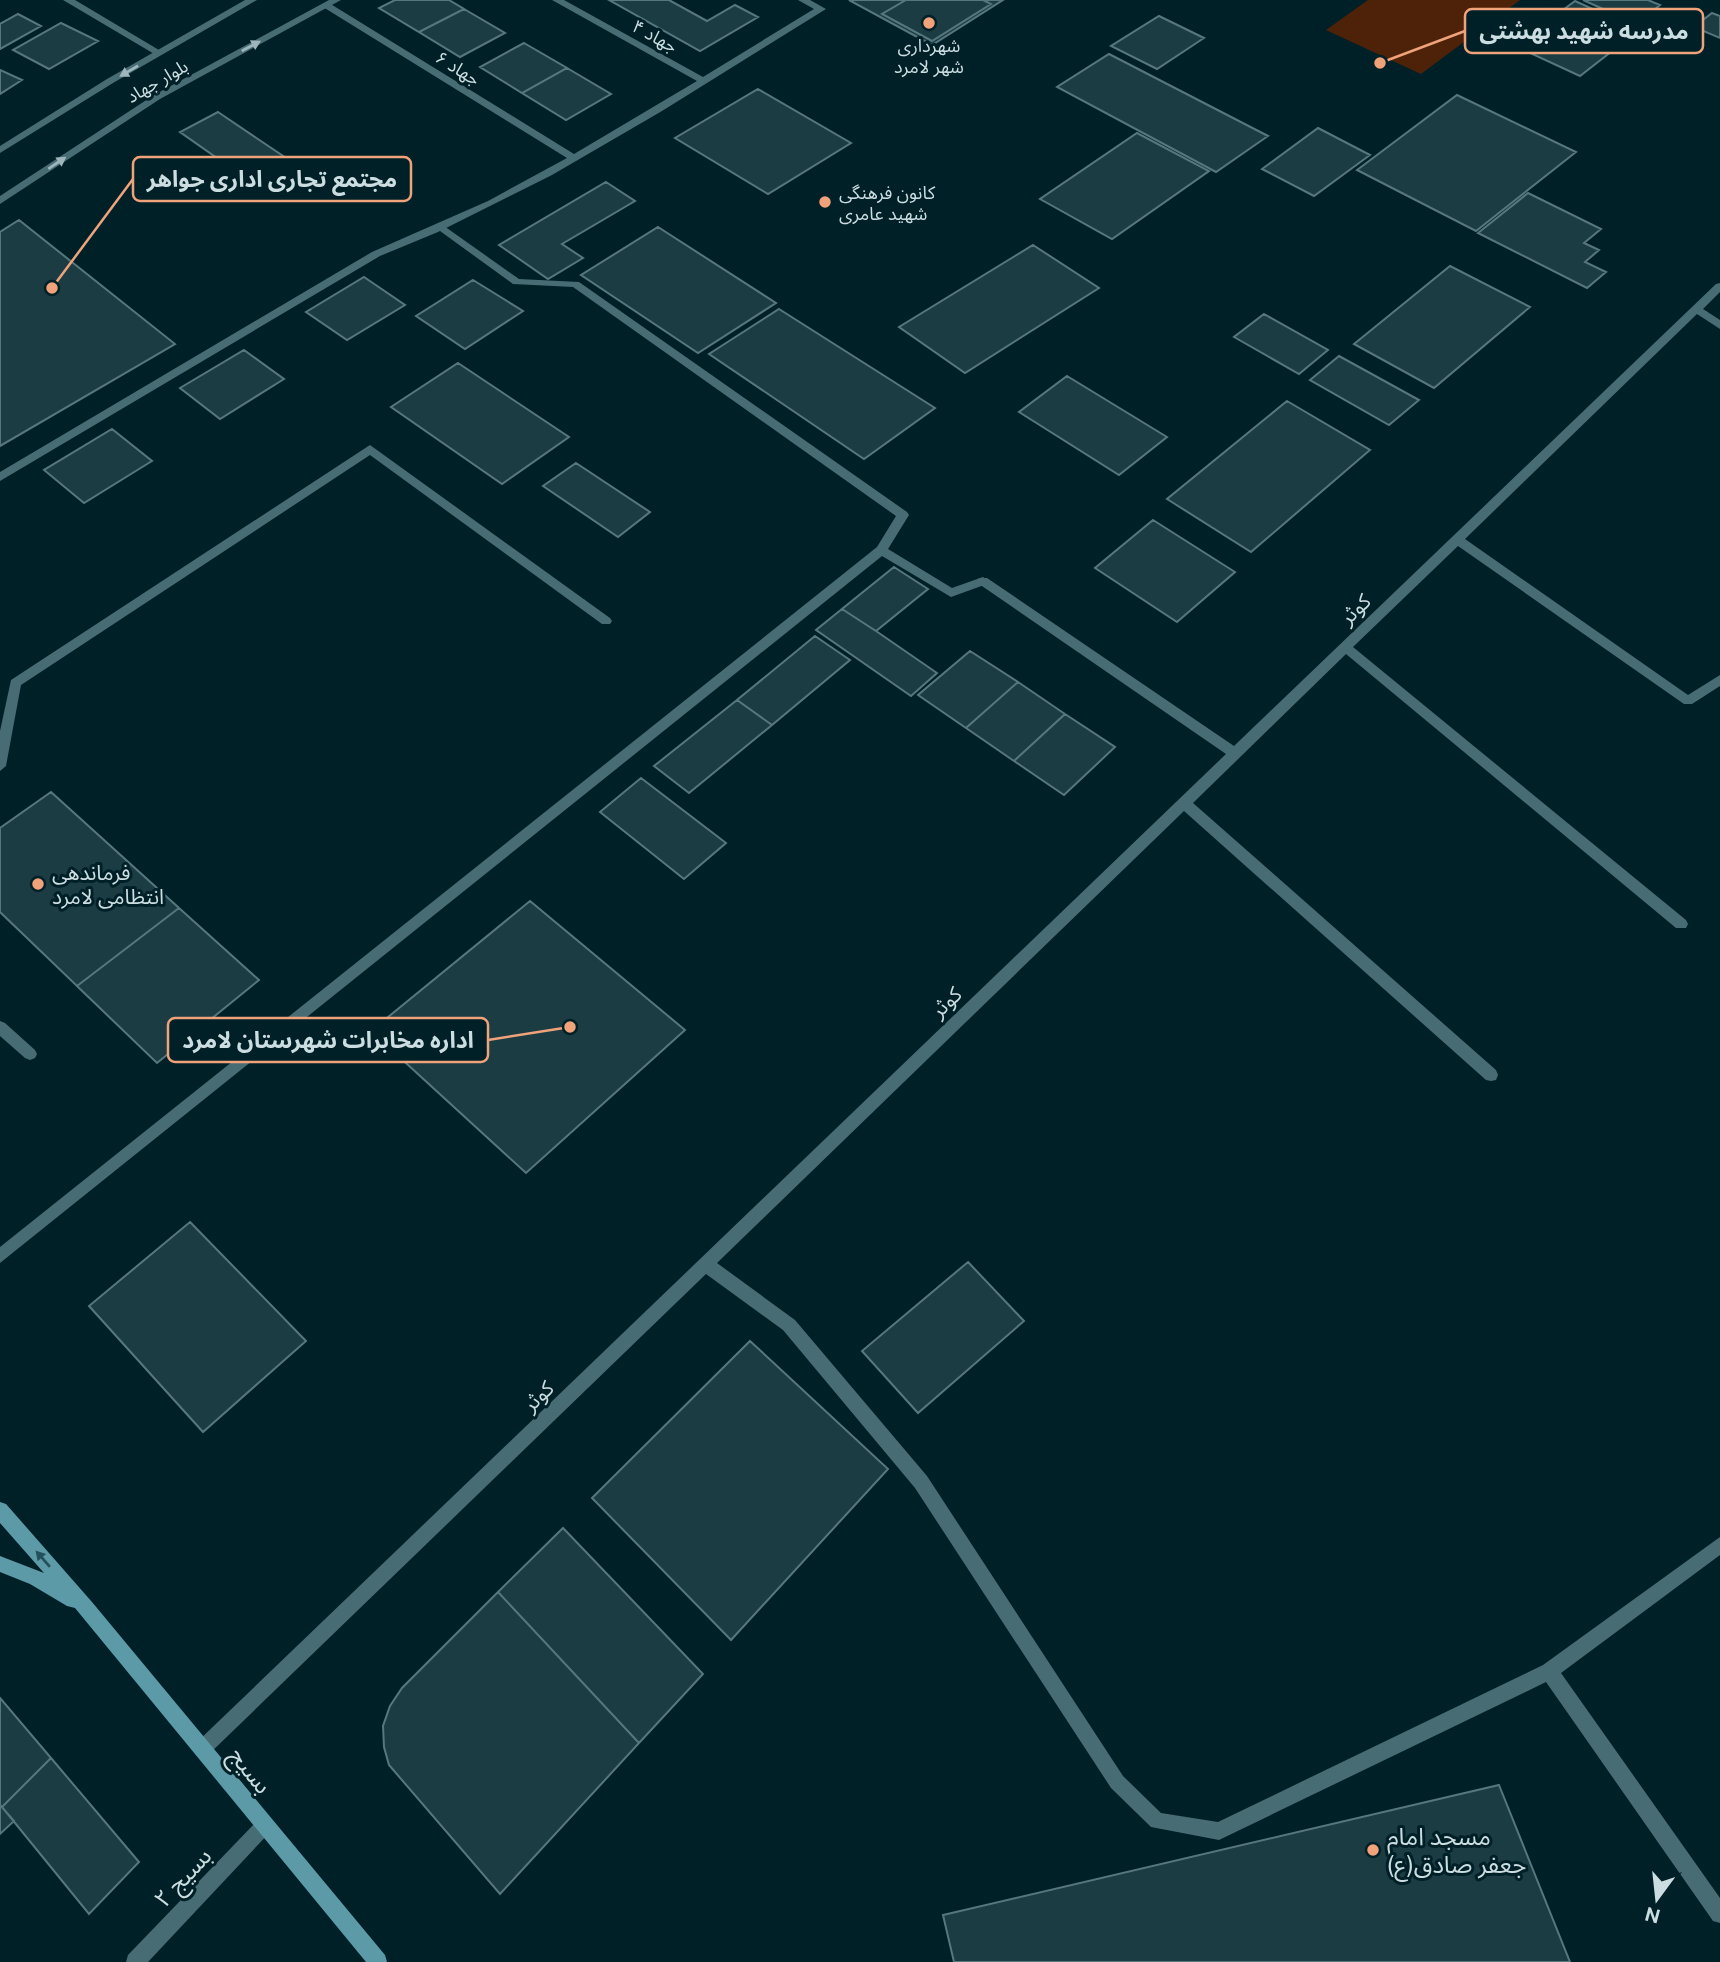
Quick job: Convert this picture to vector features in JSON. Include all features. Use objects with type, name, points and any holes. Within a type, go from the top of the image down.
[{"type":"main road","name":"بسیج","points":[[0,1510],[86,1608],[378,1962]]},
{"type":"main road","name":"بسیج","points":[[0,1563],[35,1577],[86,1608]]},
{"type":"street","points":[[68,0],[159,53]]},
{"type":"street","name":"بلوار جهاد","points":[[0,150],[252,0]]},
{"type":"street","name":"بلوار جهاد","points":[[0,201],[157,97],[336,0]]},
{"type":"street","name":"جهاد ۴","points":[[556,0],[702,80]]},
{"type":"street","points":[[0,477],[376,254],[444,229],[574,158],[821,9],[803,0]]},
{"type":"street","name":"جهاد ۶","points":[[326,5],[574,158]]},
{"type":"street","points":[[0,1256],[881,550],[903,515],[575,284],[517,282],[444,229]]},
{"type":"street","name":"کوثر","points":[[202,1749],[1720,286]]},
{"type":"street","points":[[1696,309],[1720,325]]},
{"type":"street","points":[[0,766],[15,682],[370,449],[606,621]]},
{"type":"street","points":[[1457,539],[1688,701],[1720,680]]},
{"type":"street","points":[[881,550],[951,593],[983,581],[1236,753]]},
{"type":"street","points":[[1345,647],[1681,924]]},
{"type":"street","points":[[1184,802],[1491,1075]]},
{"type":"street","points":[[0,1027],[30,1054]]},
{"type":"street","points":[[705,1264],[789,1325],[921,1482],[1116,1782],[1157,1821],[1220,1831],[1549,1671],[1720,1545]]},
{"type":"street","points":[[1549,1671],[1720,1914]]},
{"type":"street","name":"بسیج ۲","points":[[135,1962],[265,1825]]},
{"type":"shaded area","points":[[1368,0],[1520,0],[1421,74],[1326,30]]},
{"type":"building","points":[[395,0],[449,0],[464,9],[419,32],[379,8]]},
{"type":"building","points":[[609,0],[669,0],[707,21],[735,5],[758,17],[700,51]]},
{"type":"building","name":"شهرداری شهر لامرد","points":[[849,0],[1003,0],[932,45]]},
{"type":"building","name":"شهرداری شهر لامرد","points":[[906,0],[983,0],[991,4],[932,41],[882,14]]},
{"type":"building","points":[[1583,0],[1648,0],[1660,5],[1637,24]]},
{"type":"building","points":[[1575,1],[1639,30],[1580,76],[1515,46]]},
{"type":"building","points":[[464,9],[505,33],[460,57],[419,32]]},
{"type":"building","points":[[1712,13],[1720,16],[1720,38],[1694,27]]},
{"type":"building","points":[[18,14],[41,26],[0,49],[0,24]]},
{"type":"building","points":[[1159,16],[1204,38],[1157,69],[1111,46]]},
{"type":"building","points":[[61,23],[98,41],[49,69],[13,50]]},
{"type":"building","points":[[524,43],[567,68],[522,93],[480,67]]},
{"type":"building","points":[[1109,54],[1268,136],[1216,172],[1057,87]]},
{"type":"building","points":[[567,68],[611,94],[566,120],[522,93]]},
{"type":"building","points":[[0,70],[22,80],[0,94]]},
{"type":"building","points":[[758,89],[851,143],[768,194],[675,138]]},
{"type":"building","points":[[1457,95],[1576,152],[1476,231],[1357,170]]},
{"type":"building","points":[[218,112],[286,158],[247,179],[180,132]]},
{"type":"building","points":[[1318,128],[1370,155],[1314,196],[1262,169]]},
{"type":"building","points":[[1137,133],[1209,171],[1112,239],[1040,199]]},
{"type":"building","points":[[606,182],[635,201],[562,244],[583,258],[548,279],[499,245]]},
{"type":"building","points":[[1528,193],[1601,229],[1584,243],[1599,250],[1585,262],[1606,272],[1587,288],[1478,233]]},
{"type":"building","points":[[19,220],[175,344],[0,446],[0,232]]},
{"type":"building","points":[[658,227],[776,303],[698,353],[581,275]]},
{"type":"building","points":[[1033,245],[1099,288],[965,373],[899,327]]},
{"type":"building","points":[[1450,266],[1530,307],[1434,388],[1354,344]]},
{"type":"building","points":[[364,277],[405,305],[347,340],[306,312]]},
{"type":"building","points":[[473,280],[523,311],[465,349],[416,316]]},
{"type":"building","points":[[779,309],[935,408],[864,459],[709,354]]},
{"type":"building","points":[[1264,314],[1328,350],[1299,374],[1234,337]]},
{"type":"building","points":[[244,350],[284,379],[220,419],[180,388]]},
{"type":"building","points":[[1339,356],[1419,400],[1389,425],[1310,380]]},
{"type":"building","points":[[458,363],[569,437],[502,484],[391,407]]},
{"type":"building","points":[[1067,376],[1167,437],[1119,475],[1019,412]]},
{"type":"building","points":[[1287,401],[1370,450],[1251,552],[1167,499]]},
{"type":"building","points":[[112,429],[152,461],[84,503],[44,470]]},
{"type":"building","points":[[576,463],[650,512],[618,537],[543,486]]},
{"type":"building","points":[[1153,520],[1235,572],[1177,622],[1095,568]]},
{"type":"building","points":[[894,567],[928,589],[876,631],[842,609]]},
{"type":"building","points":[[842,609],[937,673],[911,696],[816,630]]},
{"type":"building","points":[[815,636],[850,660],[772,725],[737,700]]},
{"type":"building","points":[[970,651],[1018,682],[966,728],[918,695]]},
{"type":"building","points":[[1018,682],[1065,714],[1014,761],[966,728]]},
{"type":"building","points":[[737,700],[772,725],[689,793],[654,766]]},
{"type":"building","points":[[1065,714],[1115,747],[1064,795],[1014,761]]},
{"type":"building","points":[[641,778],[726,843],[684,879],[600,812]]},
{"type":"building","points":[[51,792],[179,908],[77,986],[0,912],[0,828]]},
{"type":"building","points":[[530,901],[685,1030],[526,1173],[371,1031]]},
{"type":"building","points":[[179,908],[259,980],[157,1063],[77,986]]},
{"type":"building","points":[[190,1222],[306,1341],[203,1432],[89,1306]]},
{"type":"building","points":[[968,1262],[1024,1321],[918,1413],[862,1351]]},
{"type":"building","points":[[750,1341],[888,1469],[731,1640],[592,1498]]},
{"type":"building","points":[[563,1528],[703,1674],[639,1743],[498,1592]]},
{"type":"building","points":[[498,1592],[639,1743],[500,1894],[389,1765],[384,1747],[383,1726],[390,1706],[402,1688]]},
{"type":"building","points":[[0,1698],[51,1758],[2,1807],[0,1805]]},
{"type":"building","points":[[51,1758],[139,1862],[89,1914],[2,1807]]},
{"type":"building","name":"مسجد امام جعفر صادق(ع)","points":[[1499,1785],[1570,1962],[954,1962],[943,1915]]},
{"type":"building","points":[[0,1805],[14,1821],[0,1834]]},
{"type":"place","name":"شهرداری شهر لامرد","points":[[929,23]]},
{"type":"place","name":"مدرسه شهید بهشتی","points":[[1380,63]]},
{"type":"place","name":"کانون فرهنگی شهید عامری","points":[[825,202]]},
{"type":"place","name":"مجتمع تجاری اداری جواهر","points":[[52,288]]},
{"type":"place","name":"فرماندهی انتظامی لامرد","points":[[38,884]]},
{"type":"place","name":"اداره مخابرات شهرستان لامرد","points":[[570,1027]]},
{"type":"place","name":"مسجد امام جعفر صادق(ع)","points":[[1373,1850]]}]
